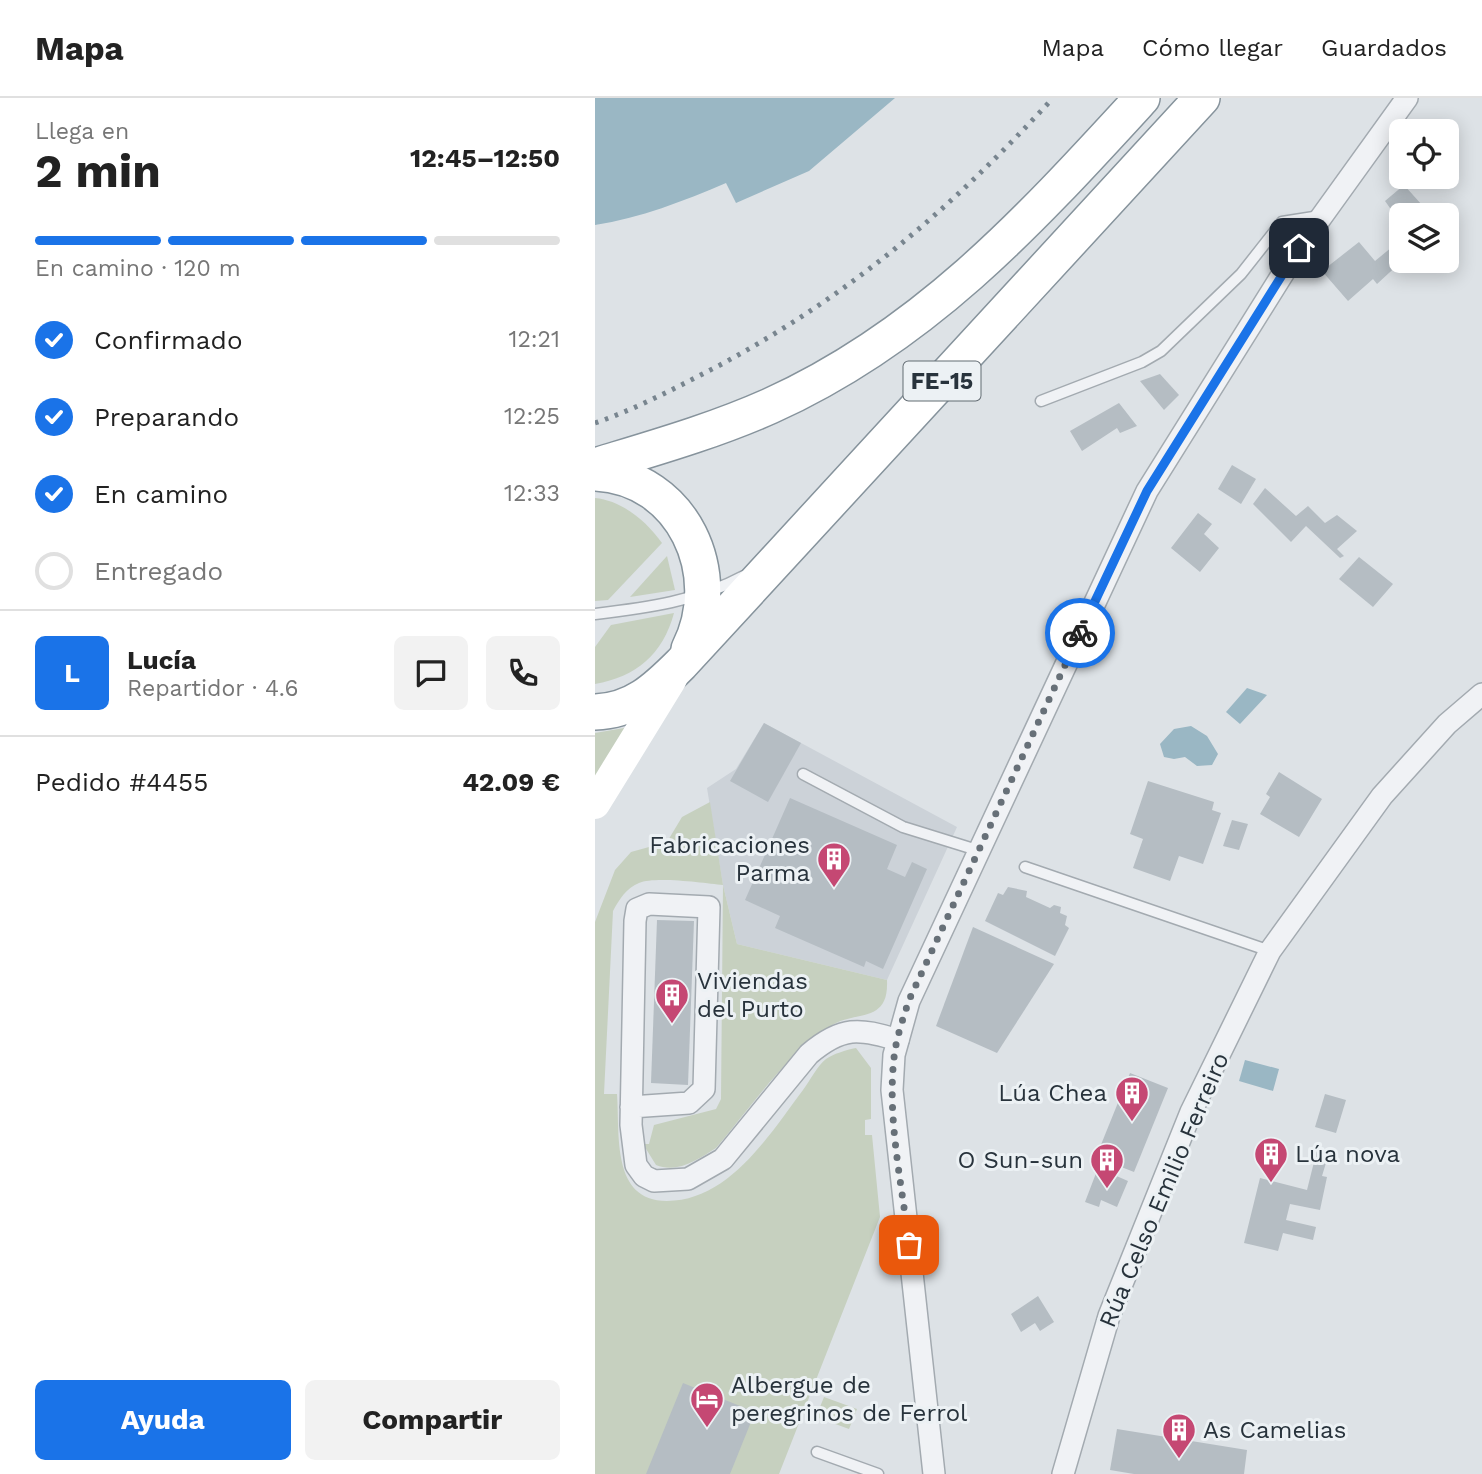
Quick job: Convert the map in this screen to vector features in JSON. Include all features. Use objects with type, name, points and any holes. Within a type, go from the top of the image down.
[{"type":"highway","name":"FE-15","points":[[595,466],[707,431],[770,406],[871,351],[923,315],[986,263],[1048,201],[1142,98]]},
{"type":"highway","name":"FE-15","points":[[681,664],[1202,98]]},
{"type":"highway","points":[[595,473],[625,479],[648,490],[668,506],[685,526],[698,551],[705,579],[701,618],[681,664],[654,692],[632,705],[595,712]]},
{"type":"main road","points":[[595,804],[681,664]]},
{"type":"street","points":[[934,1474],[892,1090],[898,1040],[909,1000],[1147,491],[1322,216],[1407,98]]},
{"type":"street","name":"Rúa Celso Emilio Ferreiro","points":[[1063,1474],[1109,1316],[1191,1112],[1271,950],[1381,796],[1447,724],[1482,694]]},
{"type":"street","points":[[631,1107],[689,1103],[704,1089],[709,907],[649,904],[638,909],[631,1107],[632,1147],[636,1165],[644,1176],[654,1181],[688,1179],[723,1159],[809,1054],[825,1041],[843,1032],[864,1030],[898,1040]]},
{"type":"lane","points":[[1041,401],[1142,362],[1161,351],[1241,274],[1282,222],[1322,216]]},
{"type":"lane","points":[[595,614],[671,603],[704,593],[756,569],[793,543]]},
{"type":"lane","points":[[803,774],[903,827],[977,850]]},
{"type":"lane","points":[[1025,867],[1271,950]]},
{"type":"lane","points":[[817,1452],[878,1474]]},
{"type":"shaded area","points":[[764,723],[957,827],[887,980],[737,944],[723,885],[707,788],[736,769]]},
{"type":"green space","points":[[595,498],[615,503],[633,513],[662,543],[608,600],[595,601]]},
{"type":"green space","points":[[667,556],[675,590],[630,597]]},
{"type":"green space","points":[[674,613],[663,640],[646,661],[623,676],[595,684],[595,647],[611,625]]},
{"type":"green space","points":[[630,727],[595,782],[595,733]]},
{"type":"green space","points":[[710,802],[723,885],[646,881],[627,891],[613,911],[604,1094],[617,1094],[619,1145],[627,1178],[636,1190],[649,1198],[667,1201],[689,1198],[710,1190],[746,1162],[762,1144],[823,1062],[836,1054],[856,1048],[871,1068],[871,1119],[865,1120],[865,1135],[872,1135],[880,1217],[779,1474],[595,1474],[595,922],[615,870],[631,852],[667,842],[682,817]]},
{"type":"green space","points":[[723,885],[737,944],[887,980],[886,994],[876,1010],[829,1027],[797,1053],[716,1148],[687,1164],[664,1167],[656,1165],[643,1144],[649,1144],[654,1125],[716,1109],[721,1099]]},
{"type":"green space","points":[[824,1397],[857,1409],[849,1429],[816,1417]]},
{"type":"water","points":[[595,98],[895,98],[809,171],[736,203],[726,183],[662,208],[595,225]]},
{"type":"water","points":[[1247,688],[1267,695],[1240,724],[1226,712]]},
{"type":"water","points":[[1191,726],[1207,736],[1218,754],[1212,765],[1197,766],[1185,757],[1164,757],[1160,744],[1174,729]]},
{"type":"water","points":[[1245,1060],[1279,1069],[1273,1091],[1239,1081]]},
{"type":"building","points":[[1399,189],[1408,189],[1420,203],[1389,203],[1389,207],[1385,201]]},
{"type":"building","points":[[1359,242],[1375,261],[1389,249],[1389,273],[1377,284],[1373,279],[1348,301],[1322,271]]},
{"type":"building","points":[[1160,374],[1179,395],[1164,410],[1140,381]]},
{"type":"building","points":[[1119,403],[1137,426],[1120,433],[1117,428],[1082,451],[1070,431]]},
{"type":"building","points":[[1232,465],[1256,479],[1241,504],[1218,489]]},
{"type":"building","points":[[1265,488],[1296,516],[1308,506],[1325,523],[1337,515],[1357,531],[1337,549],[1344,556],[1340,558],[1306,526],[1291,542],[1253,504]]},
{"type":"building","points":[[1198,513],[1212,524],[1204,534],[1219,548],[1200,572],[1171,548]]},
{"type":"building","points":[[1359,557],[1393,584],[1373,607],[1339,579]]},
{"type":"building","points":[[764,723],[801,743],[768,802],[730,781]]},
{"type":"building","points":[[1279,772],[1322,799],[1299,837],[1260,814],[1270,797],[1266,794]]},
{"type":"building","points":[[1148,781],[1214,802],[1212,810],[1221,813],[1203,864],[1179,856],[1170,881],[1133,868],[1143,839],[1130,834]]},
{"type":"building","name":"Fabricaciones Parma","points":[[790,798],[897,845],[887,869],[905,877],[912,862],[927,869],[883,969],[866,961],[864,967],[775,928],[780,916],[745,900]]},
{"type":"building","points":[[1232,820],[1248,824],[1239,850],[1223,846]]},
{"type":"building","points":[[1008,887],[1027,891],[1026,897],[1050,908],[1054,905],[1061,907],[1060,913],[1067,916],[1065,925],[1069,928],[1055,956],[985,921],[998,893],[1003,895]]},
{"type":"building","name":"Viviendas del Purto","points":[[657,920],[694,921],[688,1085],[651,1083]]},
{"type":"building","points":[[973,927],[1054,964],[997,1053],[936,1026]]},
{"type":"building","name":"Lúa Chea","points":[[1130,1073],[1168,1088],[1134,1172],[1096,1157]]},
{"type":"building","points":[[1325,1094],[1346,1100],[1336,1133],[1315,1127]]},
{"type":"building","points":[[1317,1150],[1329,1153],[1322,1176],[1327,1177],[1320,1210],[1290,1204],[1286,1220],[1316,1227],[1313,1240],[1283,1233],[1278,1251],[1244,1243],[1260,1178],[1307,1190]]},
{"type":"building","name":"O Sun-sun","points":[[1098,1168],[1128,1181],[1117,1207],[1101,1200],[1099,1207],[1085,1202]]},
{"type":"building","points":[[1038,1296],[1054,1322],[1040,1331],[1035,1323],[1021,1332],[1011,1314]]},
{"type":"building","points":[[683,1383],[755,1412],[730,1474],[646,1474]]},
{"type":"building","name":"As Camelias","points":[[1117,1429],[1247,1450],[1244,1474],[1134,1474],[1110,1470]]},
{"type":"railway","points":[[595,423],[643,404],[720,365],[814,309],[898,246],[938,212],[1053,98]]},
{"type":"way so far","points":[[909,1245],[892,1090],[894,1055],[903,1020],[909,1000],[969,866],[1080,633]]},
{"type":"place","name":"Fabricaciones Parma","points":[[834,889]]},
{"type":"place","name":"Viviendas del Purto","points":[[672,1025]]},
{"type":"place","name":"Lúa Chea","points":[[1132,1123]]},
{"type":"place","name":"Lúa nova","points":[[1271,1184]]},
{"type":"place","name":"O Sun-sun","points":[[1107,1190]]},
{"type":"place","name":"Albergue de peregrinos de Ferrol","points":[[707,1429]]},
{"type":"place","name":"As Camelias","points":[[1179,1460]]},
{"type":"route","points":[[1080,633],[1147,491],[1299,248]]}]
